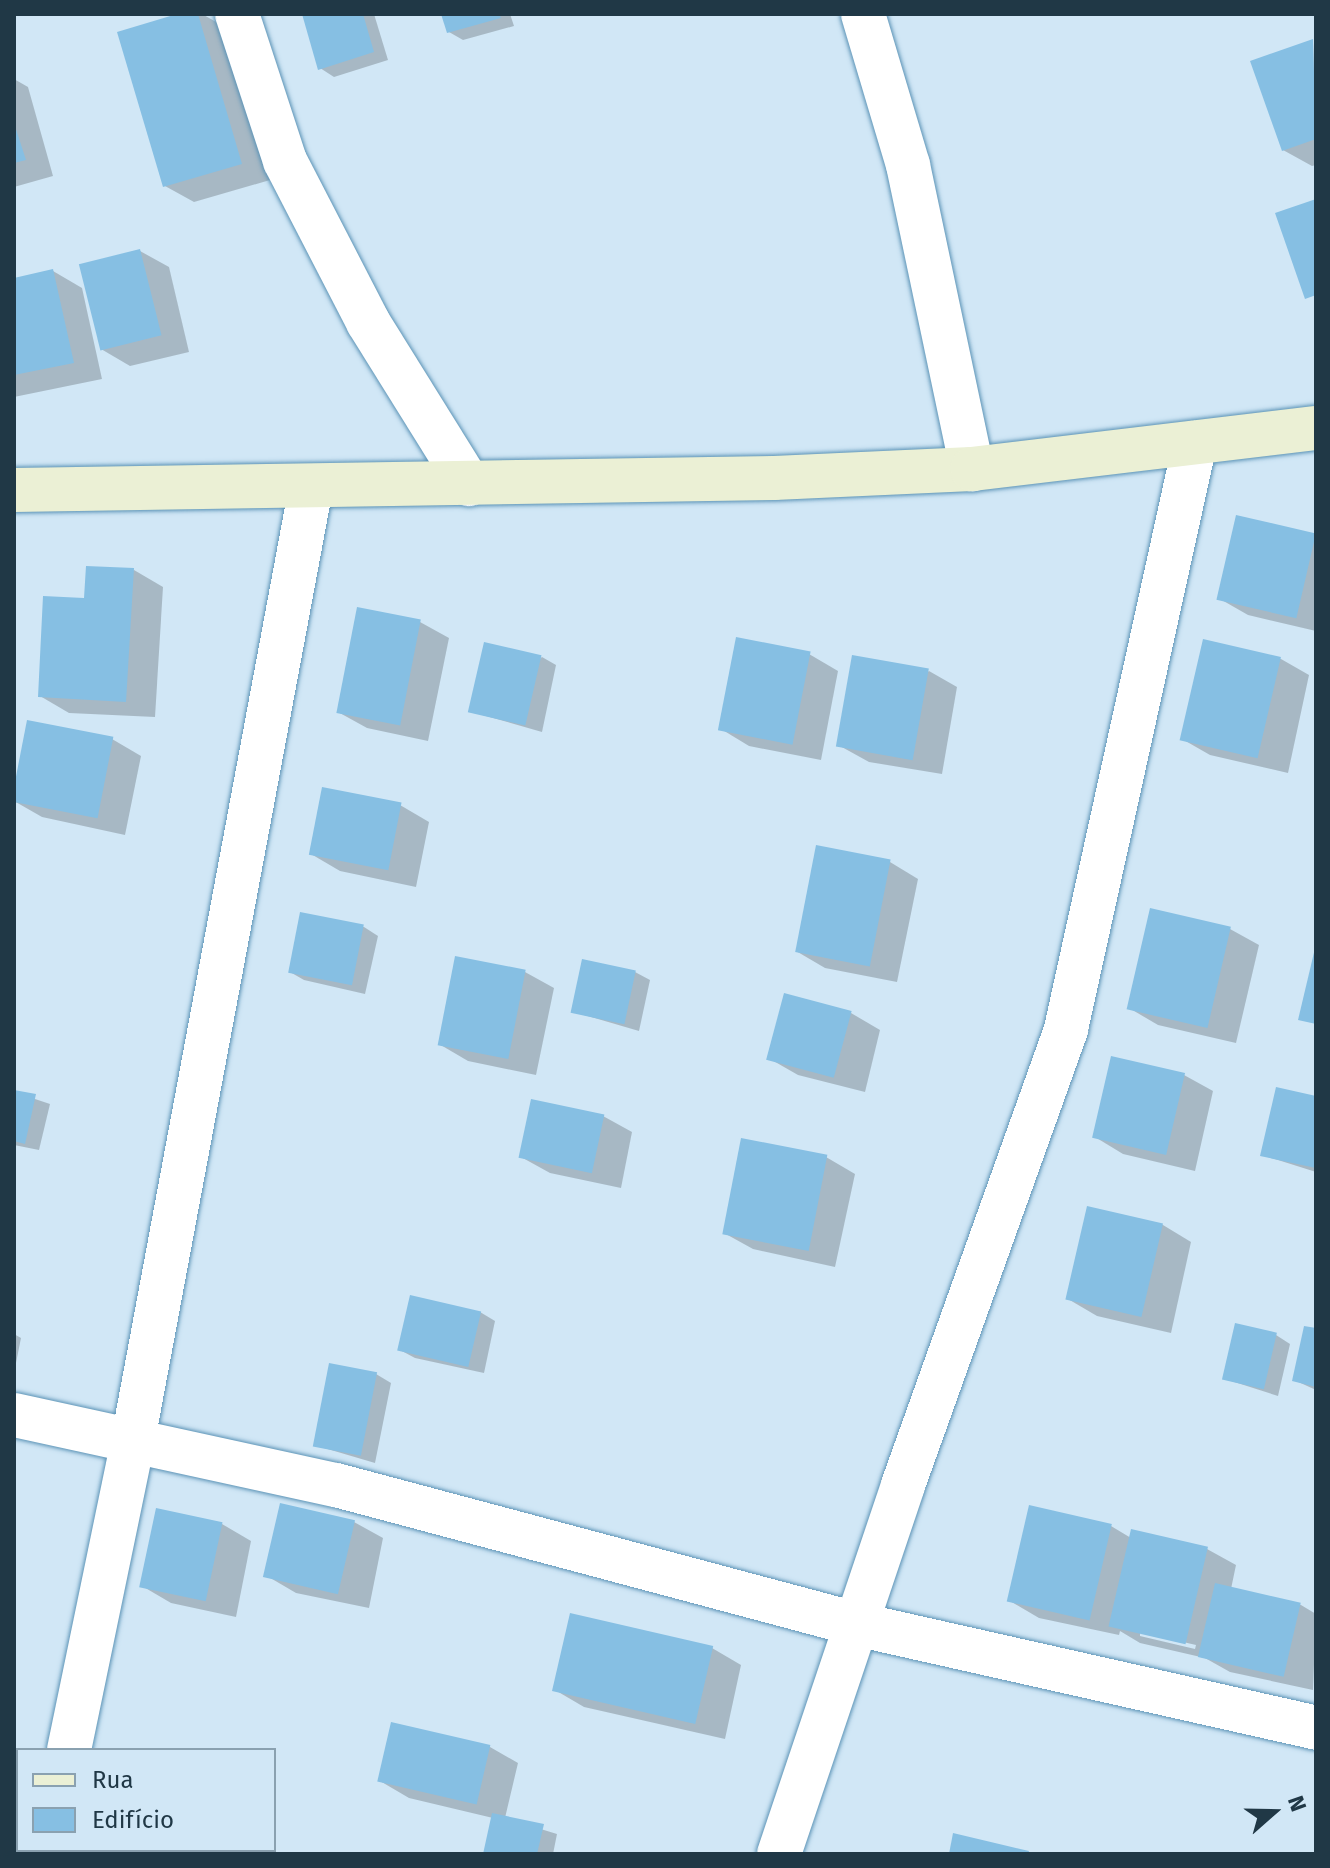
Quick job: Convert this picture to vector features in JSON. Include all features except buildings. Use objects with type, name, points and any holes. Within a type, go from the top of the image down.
[{"type":"main road","points":[[14,490],[469,484],[972,469],[1316,428]]},
{"type":"street","points":[[237,14],[285,161],[368,322],[469,484]]},
{"type":"street","points":[[863,14],[908,165],[972,469]]},
{"type":"street","points":[[779,1854],[856,1624],[1066,1029],[1195,443]]},
{"type":"street","points":[[69,1748],[133,1440],[311,487]]},
{"type":"street","points":[[14,1415],[336,1485],[856,1624],[1316,1728]]}]
